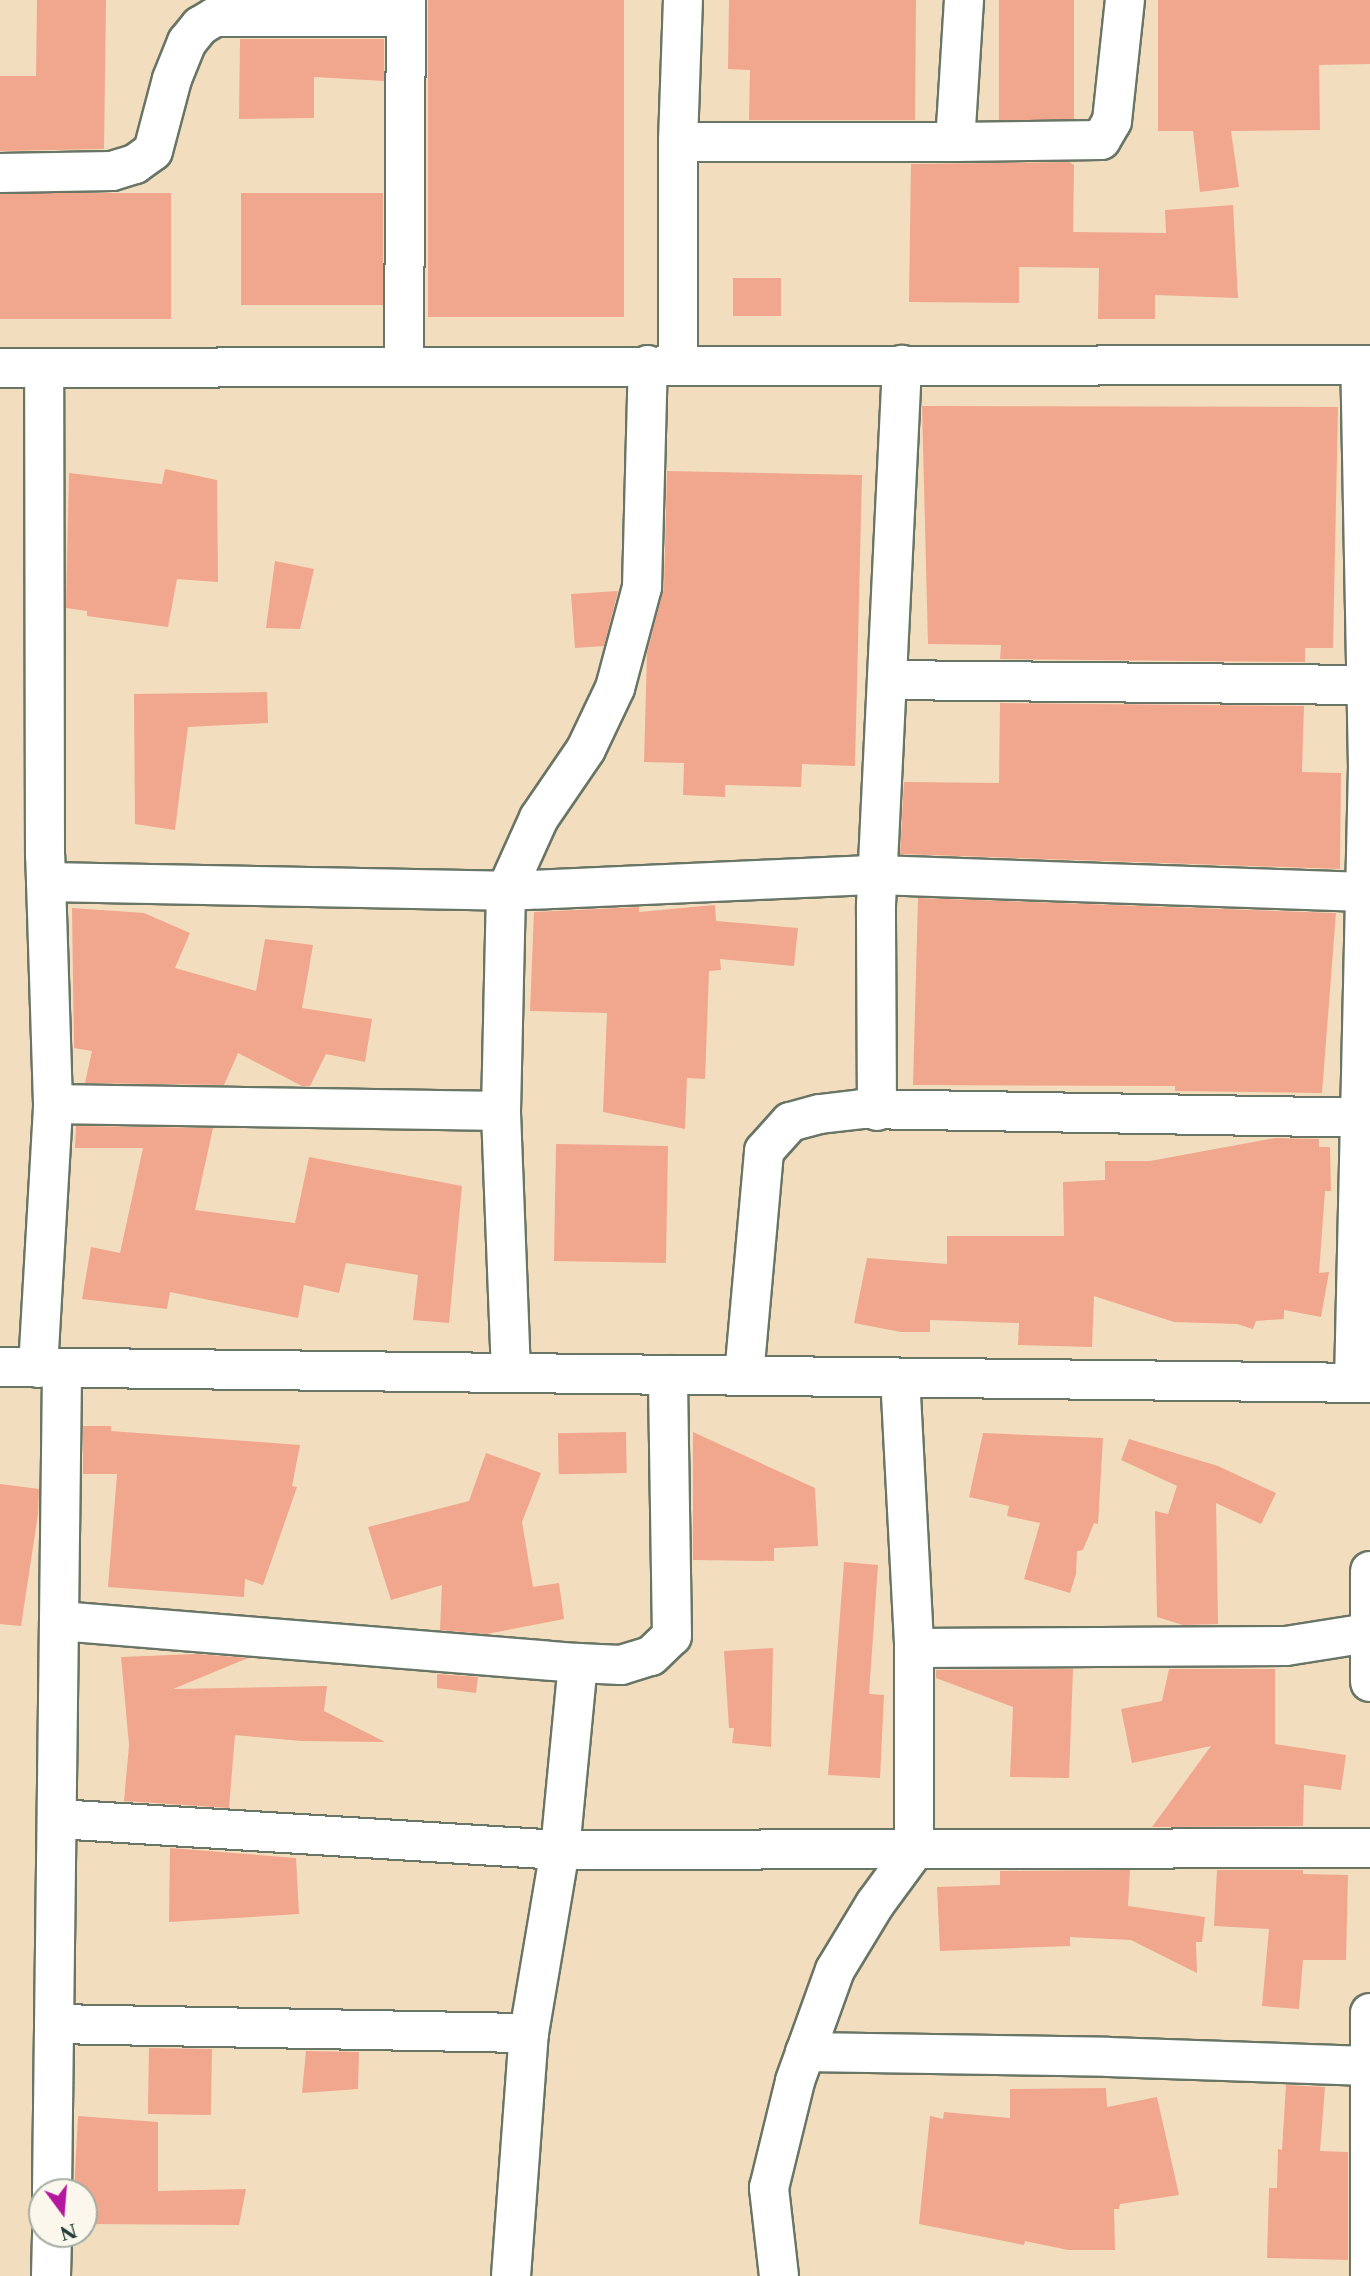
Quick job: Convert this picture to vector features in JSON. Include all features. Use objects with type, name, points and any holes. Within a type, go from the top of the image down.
[{"type":"street","points":[[511,1373],[501,1111],[506,891],[539,818],[586,749],[615,688],[642,587],[663,365],[678,142],[682,0]]},
{"type":"street","points":[[955,142],[964,0]]},
{"type":"street","points":[[678,142],[1101,140],[1112,121],[1125,0]]},
{"type":"street","points":[[0,173],[113,171],[144,158],[153,151],[172,79],[187,42],[200,26],[215,17],[405,8],[404,365]]},
{"type":"street","points":[[0,368],[404,365],[1365,365],[1366,685],[1360,1118],[1362,1383],[0,1367]]},
{"type":"street","points":[[877,1111],[877,875],[902,365]]},
{"type":"street","points":[[44,368],[46,882],[53,1104],[50,1368],[60,1621],[52,2178]]},
{"type":"street","points":[[887,680],[1366,685]]},
{"type":"street","points":[[46,882],[506,891],[877,875],[1365,892]]},
{"type":"street","points":[[53,1104],[501,1111]]},
{"type":"street","points":[[744,1376],[764,1151],[790,1122],[820,1114],[877,1111],[1360,1118]]},
{"type":"street","points":[[60,1621],[578,1663],[621,1665],[651,1656],[671,1636],[668,1375]]},
{"type":"street","points":[[779,2276],[769,2188],[794,2081],[835,1970],[875,1904],[914,1851],[914,1648],[900,1378]]},
{"type":"street","points":[[1370,1571],[1370,1682]]},
{"type":"street","points":[[914,1648],[1286,1646],[1368,1633]]},
{"type":"street","points":[[511,2276],[530,2033],[560,1850],[578,1663]]},
{"type":"street","points":[[57,1819],[560,1850],[1370,1848]]},
{"type":"street","points":[[1370,2013],[1370,2276]]},
{"type":"street","points":[[54,2024],[530,2033]]},
{"type":"street","points":[[805,2052],[1108,2057],[1368,2066]]},
{"type":"street","points":[[51,2276],[52,2248]]},
{"type":"building","points":[[37,0],[106,0],[104,149],[0,151],[0,76],[36,76]]},
{"type":"building","points":[[428,0],[624,0],[624,317],[428,317]]},
{"type":"building","points":[[729,0],[916,0],[915,120],[749,120],[750,70],[728,69]]},
{"type":"building","points":[[999,0],[1074,0],[1074,120],[999,120]]},
{"type":"building","points":[[1158,0],[1370,0],[1370,64],[1319,65],[1320,130],[1231,131],[1239,187],[1200,192],[1193,131],[1158,131]]},
{"type":"building","points":[[240,39],[384,39],[384,81],[314,77],[314,118],[239,119]]},
{"type":"building","points":[[1069,162],[1074,165],[1073,232],[1166,233],[1165,210],[1233,205],[1238,298],[1155,295],[1155,319],[1098,319],[1099,268],[1019,267],[1019,303],[909,302],[911,164]]},
{"type":"building","points":[[0,193],[171,193],[171,319],[0,319]]},
{"type":"building","points":[[241,193],[383,193],[383,305],[241,305]]},
{"type":"building","points":[[733,278],[781,278],[781,316],[733,316]]},
{"type":"building","points":[[922,406],[1338,407],[1333,648],[1305,648],[1305,662],[1000,659],[1001,645],[928,644]]},
{"type":"building","points":[[165,469],[217,480],[218,582],[177,579],[168,627],[87,616],[87,611],[66,608],[69,473],[162,484]]},
{"type":"building","points":[[667,471],[862,475],[855,766],[802,764],[801,787],[725,785],[725,797],[683,795],[684,763],[644,762],[647,653],[664,588]]},
{"type":"building","points":[[275,561],[314,569],[300,629],[266,628]]},
{"type":"building","points":[[618,591],[604,646],[575,648],[571,594]]},
{"type":"building","points":[[267,692],[268,723],[188,727],[175,830],[135,824],[134,694]]},
{"type":"building","points":[[1000,703],[1304,706],[1302,772],[1341,773],[1340,869],[900,854],[904,782],[999,783]]},
{"type":"building","points":[[918,898],[1336,913],[1322,1093],[1175,1091],[1175,1086],[913,1085]]},
{"type":"building","points":[[715,905],[716,921],[798,928],[794,966],[720,959],[721,970],[709,971],[705,1079],[687,1078],[685,1129],[603,1112],[607,1013],[530,1011],[534,912],[639,907],[639,912]]},
{"type":"building","points":[[72,908],[144,913],[190,933],[175,968],[256,991],[265,939],[313,945],[302,1008],[372,1019],[365,1062],[326,1054],[310,1086],[302,1086],[238,1053],[224,1085],[85,1083],[92,1051],[74,1048]]},
{"type":"building","points":[[76,1126],[213,1128],[195,1210],[295,1223],[309,1157],[462,1186],[449,1323],[413,1320],[418,1275],[346,1263],[339,1293],[304,1285],[298,1318],[170,1292],[167,1309],[82,1299],[91,1247],[120,1253],[143,1148],[75,1148]]},
{"type":"building","points":[[1275,1138],[1319,1139],[1319,1147],[1330,1147],[1331,1191],[1325,1191],[1319,1273],[1329,1272],[1321,1317],[1284,1310],[1284,1319],[1256,1321],[1253,1329],[1237,1324],[1174,1322],[1094,1296],[1092,1347],[1018,1345],[1019,1323],[930,1320],[930,1332],[901,1332],[854,1323],[867,1258],[947,1264],[947,1236],[1064,1236],[1063,1182],[1105,1180],[1105,1161],[1150,1161]]},
{"type":"building","points":[[556,1144],[668,1146],[666,1263],[554,1261]]},
{"type":"building","points":[[83,1426],[111,1426],[111,1431],[300,1445],[292,1486],[297,1487],[263,1585],[245,1579],[244,1597],[108,1587],[117,1474],[83,1474]]},
{"type":"building","points":[[626,1432],[627,1473],[559,1474],[558,1433]]},
{"type":"building","points":[[693,1432],[815,1488],[818,1546],[774,1548],[774,1561],[693,1560]]},
{"type":"building","points":[[983,1433],[1103,1438],[1098,1524],[1094,1523],[1083,1550],[1077,1551],[1076,1574],[1070,1593],[1024,1579],[1040,1523],[1007,1516],[1009,1506],[969,1497]]},
{"type":"building","points":[[1129,1439],[1218,1466],[1276,1493],[1261,1524],[1216,1503],[1218,1624],[1183,1625],[1157,1617],[1155,1511],[1168,1514],[1177,1486],[1121,1460]]},
{"type":"building","points":[[486,1453],[541,1473],[522,1522],[533,1587],[559,1583],[564,1619],[486,1634],[440,1630],[442,1585],[391,1600],[368,1527],[469,1501]]},
{"type":"building","points":[[0,1484],[39,1489],[38,1514],[21,1626],[0,1624]]},
{"type":"building","points":[[844,1562],[878,1565],[869,1694],[884,1695],[880,1778],[828,1775]]},
{"type":"building","points":[[773,1648],[771,1747],[732,1743],[734,1728],[729,1728],[724,1651]]},
{"type":"building","points":[[197,1654],[248,1658],[173,1689],[327,1686],[324,1711],[385,1742],[302,1741],[235,1735],[229,1808],[124,1801],[129,1745],[121,1657]]},
{"type":"building","points":[[1073,1669],[1069,1778],[1010,1777],[1013,1707],[936,1678],[936,1670]]},
{"type":"building","points":[[1169,1669],[1275,1669],[1275,1744],[1346,1755],[1341,1790],[1304,1785],[1303,1826],[1152,1827],[1211,1746],[1132,1763],[1121,1709],[1162,1701]]},
{"type":"building","points":[[437,1674],[478,1677],[476,1693],[437,1688]]},
{"type":"building","points":[[170,1848],[296,1858],[299,1914],[169,1922]]},
{"type":"building","points":[[1130,1870],[1128,1906],[1205,1917],[1202,1942],[1196,1942],[1197,1973],[1131,1940],[1070,1937],[1070,1946],[940,1951],[937,1887],[1000,1885],[1000,1871]]},
{"type":"building","points":[[1217,1870],[1303,1870],[1303,1874],[1348,1875],[1346,1960],[1303,1960],[1299,2009],[1262,2006],[1269,1929],[1214,1926]]},
{"type":"building","points":[[149,2048],[212,2049],[211,2115],[148,2114]]},
{"type":"building","points":[[306,2051],[359,2052],[358,2089],[302,2093]]},
{"type":"building","points":[[1286,2085],[1325,2087],[1320,2151],[1348,2152],[1348,2260],[1267,2258],[1269,2188],[1277,2188],[1278,2149],[1282,2150]]},
{"type":"building","points":[[1106,2088],[1107,2107],[1157,2097],[1179,2195],[1120,2204],[1119,2209],[1114,2209],[1115,2250],[1068,2250],[1025,2241],[1024,2245],[919,2224],[930,2116],[943,2119],[944,2112],[1010,2118],[1010,2089]]},
{"type":"building","points":[[78,2116],[158,2122],[158,2191],[246,2189],[239,2225],[98,2224],[98,2178],[75,2178]]}]
